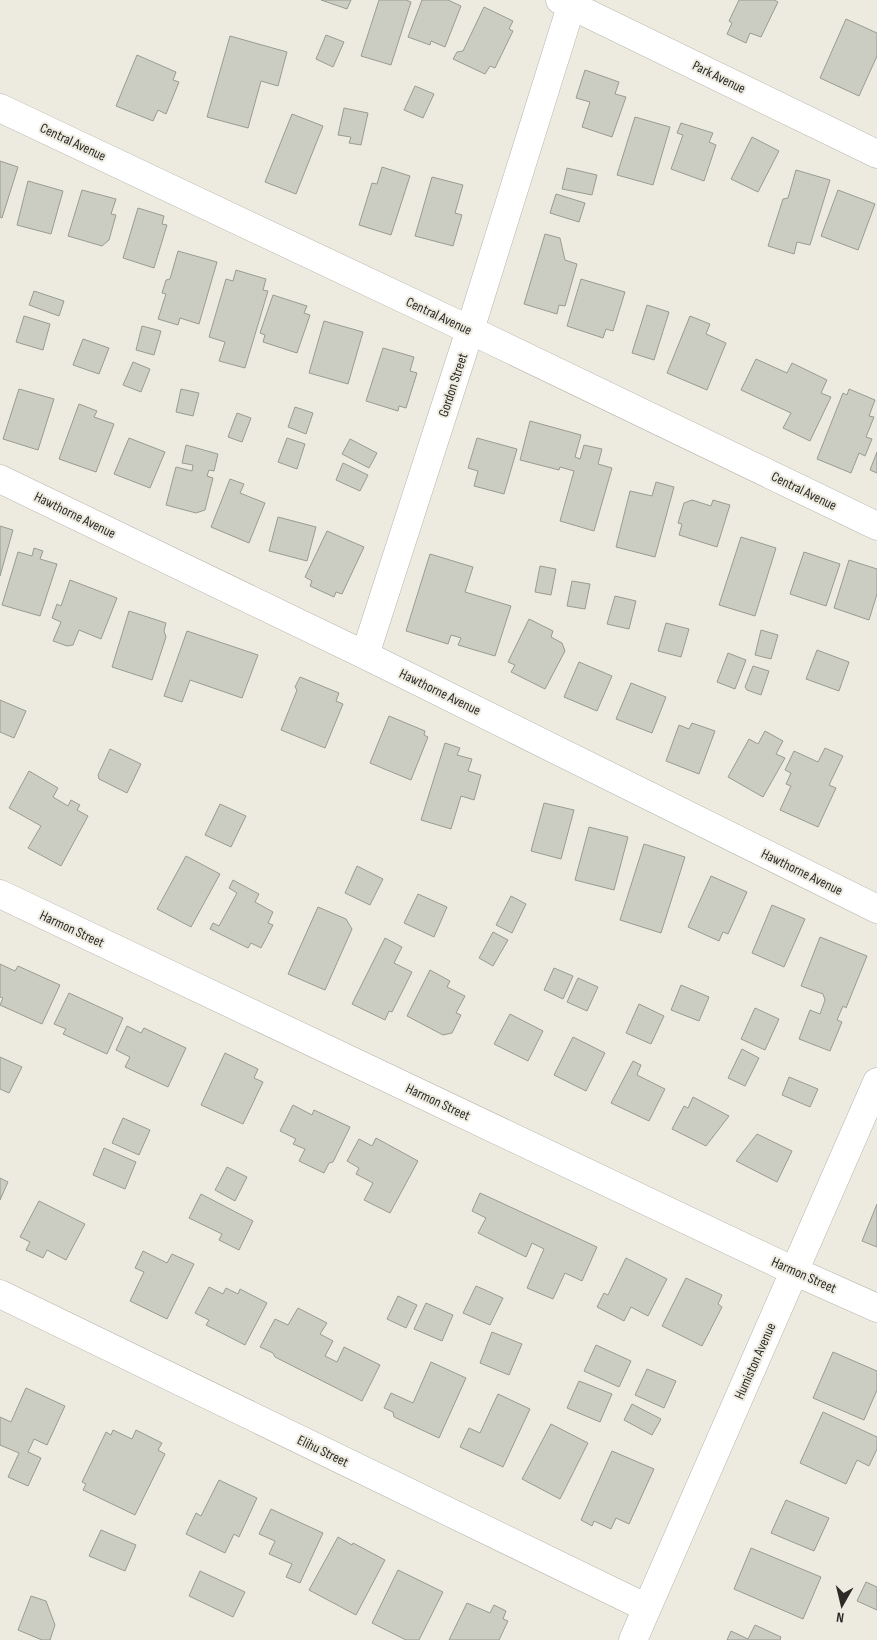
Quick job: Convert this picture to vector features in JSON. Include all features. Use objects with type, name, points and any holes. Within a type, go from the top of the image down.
[{"type":"street","name":"Park Avenue","points":[[568,2],[877,154]]},
{"type":"street","name":"Gordon Street","points":[[365,654],[470,330],[568,2]]},
{"type":"street","name":"Central Avenue","points":[[0,108],[470,330],[877,526]]},
{"type":"street","name":"Hawthorne Avenue","points":[[0,479],[365,654],[877,909]]},
{"type":"street","name":"Harmon Street","points":[[0,894],[794,1271],[877,1308]]},
{"type":"street","name":"Humiston Avenue","points":[[633,1640],[877,1082]]},
{"type":"street","name":"Elihu Street","points":[[0,1294],[647,1608]]},
{"type":"building","points":[[321,0],[351,0],[347,9]]},
{"type":"building","points":[[379,0],[406,0],[411,2],[391,65],[361,56]]},
{"type":"building","points":[[422,0],[448,0],[461,6],[445,47],[431,41],[430,45],[408,37]]},
{"type":"building","points":[[739,0],[774,0],[778,2],[761,37],[750,33],[746,43],[727,34],[732,23],[729,21]]},
{"type":"building","points":[[484,7],[513,21],[509,29],[513,31],[495,68],[490,66],[485,74],[453,59],[457,52],[463,51]]},
{"type":"building","points":[[846,19],[877,33],[877,56],[859,96],[820,78]]},
{"type":"building","points":[[326,35],[344,42],[333,67],[316,59]]},
{"type":"building","points":[[230,36],[287,52],[278,86],[261,81],[248,128],[207,117]]},
{"type":"building","points":[[137,55],[176,72],[173,80],[179,82],[166,114],[158,110],[153,121],[116,106]]},
{"type":"building","points":[[585,70],[619,82],[615,94],[626,97],[612,137],[582,127],[590,102],[576,98]]},
{"type":"building","points":[[415,86],[434,94],[423,118],[404,110]]},
{"type":"building","points":[[344,108],[368,113],[361,145],[349,143],[351,137],[338,135]]},
{"type":"building","points":[[292,114],[323,126],[296,194],[265,182]]},
{"type":"building","points":[[635,117],[670,127],[653,185],[617,175]]},
{"type":"building","points":[[681,123],[713,133],[709,142],[716,145],[704,181],[671,169],[683,135],[677,133]]},
{"type":"building","points":[[752,137],[779,151],[758,192],[731,179]]},
{"type":"building","points":[[0,161],[18,167],[2,218],[0,217]]},
{"type":"building","points":[[382,167],[410,176],[391,235],[359,225],[372,183],[377,184]]},
{"type":"building","points":[[567,168],[597,175],[592,195],[562,189]]},
{"type":"building","points":[[796,170],[830,180],[810,245],[797,242],[794,254],[768,246],[783,199],[788,198]]},
{"type":"building","points":[[432,177],[463,185],[455,213],[462,215],[453,246],[415,236]]},
{"type":"building","points":[[28,181],[63,191],[51,234],[17,225]]},
{"type":"building","points":[[82,190],[116,199],[111,214],[116,215],[109,240],[102,246],[68,236]]},
{"type":"building","points":[[838,190],[875,204],[858,250],[821,236]]},
{"type":"building","points":[[556,194],[585,203],[579,222],[550,213]]},
{"type":"building","points":[[138,208],[164,216],[162,224],[167,225],[154,268],[123,258]]},
{"type":"building","points":[[545,234],[560,238],[565,260],[577,264],[565,306],[559,305],[557,314],[524,304]]},
{"type":"building","points":[[178,251],[217,262],[199,324],[180,318],[178,325],[158,319],[166,294],[162,293],[166,280],[170,279]]},
{"type":"building","points":[[236,270],[266,279],[263,290],[268,291],[245,368],[219,361],[225,342],[209,337],[226,279],[233,281]]},
{"type":"building","points":[[581,279],[625,292],[613,331],[606,329],[603,338],[567,326]]},
{"type":"building","points":[[34,291],[64,301],[59,316],[29,305]]},
{"type":"building","points":[[273,295],[307,306],[304,313],[310,315],[297,353],[263,342],[265,335],[260,333]]},
{"type":"building","points":[[647,305],[669,312],[654,360],[632,353]]},
{"type":"building","points":[[24,316],[50,324],[43,350],[16,342]]},
{"type":"building","points":[[690,316],[710,324],[706,334],[726,343],[707,390],[667,373]]},
{"type":"building","points":[[324,321],[363,332],[348,384],[309,373]]},
{"type":"building","points":[[142,326],[161,331],[154,355],[136,350]]},
{"type":"building","points":[[83,339],[109,348],[99,374],[73,365]]},
{"type":"building","points":[[383,348],[414,357],[410,371],[417,373],[406,408],[399,406],[398,411],[366,401]]},
{"type":"building","points":[[756,359],[787,373],[792,363],[827,380],[821,393],[831,397],[810,441],[783,428],[791,413],[741,390]]},
{"type":"building","points":[[133,362],[150,369],[141,392],[123,385]]},
{"type":"building","points":[[19,389],[54,399],[38,450],[3,439]]},
{"type":"building","points":[[181,389],[199,393],[193,416],[176,412]]},
{"type":"building","points":[[849,389],[875,400],[869,416],[874,417],[866,437],[872,439],[865,456],[859,453],[851,473],[817,459],[843,393],[847,395]]},
{"type":"building","points":[[79,404],[97,411],[94,417],[114,424],[96,472],[59,459]]},
{"type":"building","points":[[295,407],[313,413],[306,434],[288,427]]},
{"type":"building","points":[[237,413],[251,418],[242,442],[228,437]]},
{"type":"building","points":[[530,421],[581,435],[575,457],[580,459],[584,445],[602,449],[598,464],[612,468],[594,531],[560,521],[574,471],[560,467],[559,470],[520,460]]},
{"type":"building","points":[[129,438],[165,452],[150,488],[114,474]]},
{"type":"building","points":[[287,438],[305,444],[297,469],[278,462]]},
{"type":"building","points":[[477,438],[517,449],[504,494],[474,486],[478,471],[468,468]]},
{"type":"building","points":[[350,439],[377,453],[369,468],[342,454]]},
{"type":"building","points":[[186,445],[218,454],[214,471],[209,470],[207,476],[213,478],[205,510],[196,513],[166,505],[176,467],[192,471],[193,465],[182,463]]},
{"type":"building","points":[[877,452],[877,473],[870,470]]},
{"type":"building","points":[[343,463],[368,475],[360,491],[336,480]]},
{"type":"building","points":[[230,479],[244,484],[240,493],[265,503],[249,543],[211,527]]},
{"type":"building","points":[[656,482],[674,487],[655,557],[616,547],[630,491],[652,496]]},
{"type":"building","points":[[692,500],[711,506],[713,500],[730,505],[717,547],[679,535],[682,524],[678,523],[684,503]]},
{"type":"building","points":[[278,517],[316,527],[307,561],[269,551]]},
{"type":"building","points":[[0,526],[13,530],[0,576]]},
{"type":"building","points":[[327,531],[364,547],[342,594],[336,592],[334,597],[310,586],[312,581],[305,577]]},
{"type":"building","points":[[741,537],[776,548],[755,616],[719,605]]},
{"type":"building","points":[[34,548],[43,551],[40,559],[57,564],[40,616],[2,605],[18,552],[32,556]]},
{"type":"building","points":[[804,552],[840,564],[826,606],[790,594]]},
{"type":"building","points":[[430,554],[473,567],[465,592],[511,606],[495,656],[458,645],[461,638],[451,635],[448,644],[406,631]]},
{"type":"building","points":[[849,560],[877,569],[877,594],[869,620],[834,608]]},
{"type":"building","points":[[540,566],[556,569],[551,595],[535,592]]},
{"type":"building","points":[[70,580],[117,598],[101,639],[79,630],[73,645],[67,646],[53,641],[61,622],[52,618],[57,604],[61,606]]},
{"type":"building","points":[[572,581],[590,584],[585,609],[567,606]]},
{"type":"building","points":[[615,596],[636,601],[629,629],[607,624]]},
{"type":"building","points":[[129,611],[166,623],[164,631],[166,637],[152,680],[112,667]]},
{"type":"building","points":[[529,619],[553,631],[551,637],[562,643],[565,651],[545,689],[511,672],[515,665],[508,662]]},
{"type":"building","points":[[666,623],[689,629],[681,657],[658,651]]},
{"type":"building","points":[[761,630],[778,635],[771,659],[755,655]]},
{"type":"building","points":[[187,631],[258,655],[242,698],[190,680],[182,702],[164,696]]},
{"type":"building","points":[[817,650],[849,662],[839,691],[806,679]]},
{"type":"building","points":[[728,653],[746,660],[735,689],[717,682]]},
{"type":"building","points":[[579,662],[612,676],[597,711],[564,697]]},
{"type":"building","points":[[753,666],[769,671],[761,695],[747,690],[745,687]]},
{"type":"building","points":[[300,677],[339,693],[336,701],[343,704],[325,748],[281,730],[297,690],[295,687]]},
{"type":"building","points":[[631,683],[666,697],[652,733],[616,719]]},
{"type":"building","points":[[0,700],[26,711],[14,738],[0,732]]},
{"type":"building","points":[[389,716],[425,731],[424,735],[428,737],[411,780],[370,763]]},
{"type":"building","points":[[692,723],[715,731],[699,774],[666,761],[679,725],[689,729]]},
{"type":"building","points":[[765,731],[783,741],[776,754],[785,758],[763,797],[728,777],[749,739],[758,744]]},
{"type":"building","points":[[445,743],[460,748],[457,755],[472,759],[468,771],[481,775],[474,800],[461,796],[451,829],[421,820]]},
{"type":"building","points":[[825,748],[843,756],[829,785],[836,788],[818,827],[780,810],[791,786],[786,784],[791,773],[785,770],[794,751],[818,762]]},
{"type":"building","points":[[110,749],[141,764],[127,793],[99,779],[98,775]]},
{"type":"building","points":[[29,771],[58,788],[53,797],[68,806],[71,800],[80,805],[77,810],[88,816],[61,866],[28,848],[41,826],[9,808]]},
{"type":"building","points":[[544,803],[574,810],[561,859],[531,851]]},
{"type":"building","points":[[220,804],[246,816],[231,847],[205,835]]},
{"type":"building","points":[[589,827],[628,837],[614,890],[575,880]]},
{"type":"building","points":[[644,844],[685,857],[661,933],[620,920]]},
{"type":"building","points":[[186,856],[220,874],[191,927],[157,909]]},
{"type":"building","points":[[357,866],[383,879],[370,905],[345,893]]},
{"type":"building","points":[[711,876],[747,892],[728,934],[723,932],[719,941],[688,927]]},
{"type":"building","points":[[233,880],[259,894],[255,902],[273,912],[268,923],[273,925],[261,948],[251,943],[248,948],[210,929],[213,923],[219,926],[237,893],[229,888]]},
{"type":"building","points":[[418,894],[447,907],[434,937],[404,923]]},
{"type":"building","points":[[511,896],[526,904],[512,933],[496,925]]},
{"type":"building","points":[[772,905],[805,919],[784,967],[752,953]]},
{"type":"building","points":[[318,907],[346,919],[352,929],[325,990],[288,974]]},
{"type":"building","points":[[493,932],[508,940],[493,966],[479,958]]},
{"type":"building","points":[[820,937],[867,956],[846,1008],[843,1006],[837,1020],[842,1022],[830,1051],[799,1039],[810,1010],[820,1014],[825,1000],[823,994],[801,986]]},
{"type":"building","points":[[385,938],[402,947],[394,963],[412,972],[392,1012],[389,1011],[385,1020],[352,1004]]},
{"type":"building","points":[[0,964],[15,971],[18,966],[60,985],[42,1024],[0,1005],[3,998],[0,997]]},
{"type":"building","points":[[554,968],[573,976],[563,999],[544,990]]},
{"type":"building","points":[[430,970],[450,981],[447,987],[465,996],[456,1013],[461,1015],[452,1033],[443,1035],[407,1016]]},
{"type":"building","points":[[578,978],[598,987],[587,1011],[567,1002]]},
{"type":"building","points":[[681,985],[709,997],[699,1021],[671,1010]]},
{"type":"building","points":[[69,993],[123,1018],[107,1054],[63,1034],[66,1029],[54,1024]]},
{"type":"building","points":[[639,1004],[664,1016],[651,1044],[626,1033]]},
{"type":"building","points":[[755,1008],[779,1019],[765,1050],[741,1039]]},
{"type":"building","points":[[510,1014],[543,1031],[528,1061],[494,1044]]},
{"type":"building","points":[[127,1026],[141,1033],[144,1028],[186,1048],[168,1087],[125,1067],[130,1057],[116,1050]]},
{"type":"building","points":[[573,1037],[605,1053],[586,1091],[554,1075]]},
{"type":"building","points":[[742,1049],[759,1058],[745,1086],[728,1078]]},
{"type":"building","points":[[225,1053],[258,1069],[254,1078],[263,1082],[243,1124],[201,1105]]},
{"type":"building","points":[[0,1057],[22,1067],[9,1093],[0,1089]]},
{"type":"building","points":[[633,1061],[641,1065],[637,1075],[665,1089],[649,1121],[611,1103]]},
{"type":"building","points":[[789,1077],[818,1089],[810,1107],[782,1095]]},
{"type":"building","points":[[693,1097],[729,1116],[706,1146],[672,1129],[684,1106],[688,1108]]},
{"type":"building","points":[[293,1105],[312,1115],[314,1110],[350,1127],[333,1162],[329,1163],[324,1173],[299,1161],[305,1149],[293,1144],[296,1139],[280,1131]]},
{"type":"building","points":[[123,1118],[150,1130],[139,1155],[112,1143]]},
{"type":"building","points":[[757,1134],[792,1151],[777,1182],[736,1161]]},
{"type":"building","points":[[376,1138],[418,1161],[390,1213],[364,1200],[373,1183],[356,1174],[359,1168],[347,1161],[359,1139],[372,1146]]},
{"type":"building","points":[[104,1148],[136,1162],[125,1189],[93,1175]]},
{"type":"building","points":[[227,1167],[247,1177],[235,1201],[215,1190]]},
{"type":"building","points":[[0,1178],[8,1182],[0,1200]]},
{"type":"building","points":[[480,1193],[597,1247],[582,1281],[565,1273],[553,1299],[527,1288],[544,1249],[532,1243],[526,1257],[478,1233],[486,1218],[472,1211]]},
{"type":"building","points":[[201,1194],[253,1221],[239,1250],[219,1240],[222,1234],[189,1218]]},
{"type":"building","points":[[39,1201],[85,1224],[66,1260],[47,1250],[43,1258],[26,1250],[30,1242],[20,1237]]},
{"type":"building","points":[[877,1204],[877,1247],[862,1241]]},
{"type":"building","points":[[143,1251],[167,1263],[172,1254],[194,1264],[167,1319],[130,1301],[144,1272],[135,1268]]},
{"type":"building","points":[[626,1258],[667,1279],[648,1316],[631,1307],[624,1321],[597,1307],[604,1293],[608,1295]]},
{"type":"building","points":[[686,1278],[722,1295],[718,1304],[722,1307],[702,1346],[662,1326]]},
{"type":"building","points":[[476,1286],[503,1298],[490,1325],[463,1313]]},
{"type":"building","points":[[209,1287],[223,1294],[226,1288],[238,1294],[240,1289],[267,1303],[245,1345],[206,1325],[209,1320],[195,1313]]},
{"type":"building","points":[[398,1296],[417,1305],[406,1328],[387,1319]]},
{"type":"building","points":[[426,1303],[453,1315],[442,1341],[414,1329]]},
{"type":"building","points":[[298,1308],[327,1323],[320,1334],[333,1341],[325,1356],[337,1362],[344,1347],[380,1365],[362,1401],[275,1357],[273,1353],[260,1347],[275,1319],[288,1325]]},
{"type":"building","points":[[492,1332],[522,1344],[509,1375],[480,1363]]},
{"type":"building","points":[[596,1345],[631,1361],[619,1387],[584,1371]]},
{"type":"building","points":[[833,1352],[877,1371],[877,1390],[864,1420],[813,1398]]},
{"type":"building","points":[[431,1362],[466,1378],[439,1438],[394,1417],[393,1412],[384,1408],[391,1393],[413,1403]]},
{"type":"building","points":[[647,1369],[676,1381],[664,1408],[635,1395]]},
{"type":"building","points":[[579,1381],[612,1394],[600,1422],[567,1408]]},
{"type":"building","points":[[26,1388],[65,1406],[47,1445],[34,1439],[28,1452],[41,1458],[28,1486],[8,1477],[19,1453],[0,1445],[0,1417],[11,1422]]},
{"type":"building","points":[[498,1394],[530,1409],[503,1467],[460,1447],[469,1428],[480,1433]]},
{"type":"building","points":[[632,1404],[661,1419],[652,1435],[624,1420]]},
{"type":"building","points":[[823,1412],[877,1437],[877,1449],[869,1466],[857,1460],[846,1484],[800,1463]]},
{"type":"building","points":[[551,1424],[588,1443],[560,1499],[522,1479]]},
{"type":"building","points":[[113,1430],[132,1439],[136,1430],[162,1443],[158,1450],[165,1454],[135,1515],[83,1490],[86,1484],[82,1482],[106,1432],[111,1435]]},
{"type":"building","points":[[612,1451],[654,1469],[629,1524],[616,1518],[611,1529],[594,1521],[592,1526],[581,1520]]},
{"type":"building","points":[[219,1480],[257,1498],[239,1537],[234,1534],[225,1553],[186,1534],[196,1513],[201,1516]]},
{"type":"building","points":[[786,1500],[829,1518],[814,1551],[771,1533]]},
{"type":"building","points":[[271,1509],[323,1533],[300,1583],[286,1577],[292,1564],[269,1554],[275,1541],[259,1534]]},
{"type":"building","points":[[101,1530],[136,1545],[125,1571],[89,1556]]},
{"type":"building","points":[[338,1537],[385,1560],[356,1615],[309,1590]]},
{"type":"building","points":[[751,1548],[821,1577],[803,1619],[734,1589]]},
{"type":"building","points":[[398,1570],[443,1592],[419,1640],[406,1640],[372,1623]]},
{"type":"building","points":[[200,1571],[245,1592],[233,1617],[189,1596]]},
{"type":"building","points":[[866,1582],[877,1587],[877,1610],[857,1601]]},
{"type":"building","points":[[31,1596],[46,1601],[55,1625],[50,1640],[42,1640],[18,1630]]},
{"type":"building","points":[[467,1603],[490,1613],[494,1605],[506,1611],[503,1619],[508,1621],[499,1640],[449,1640]]},
{"type":"building","points":[[755,1625],[781,1637],[780,1640],[727,1640],[731,1631],[748,1639]]}]
